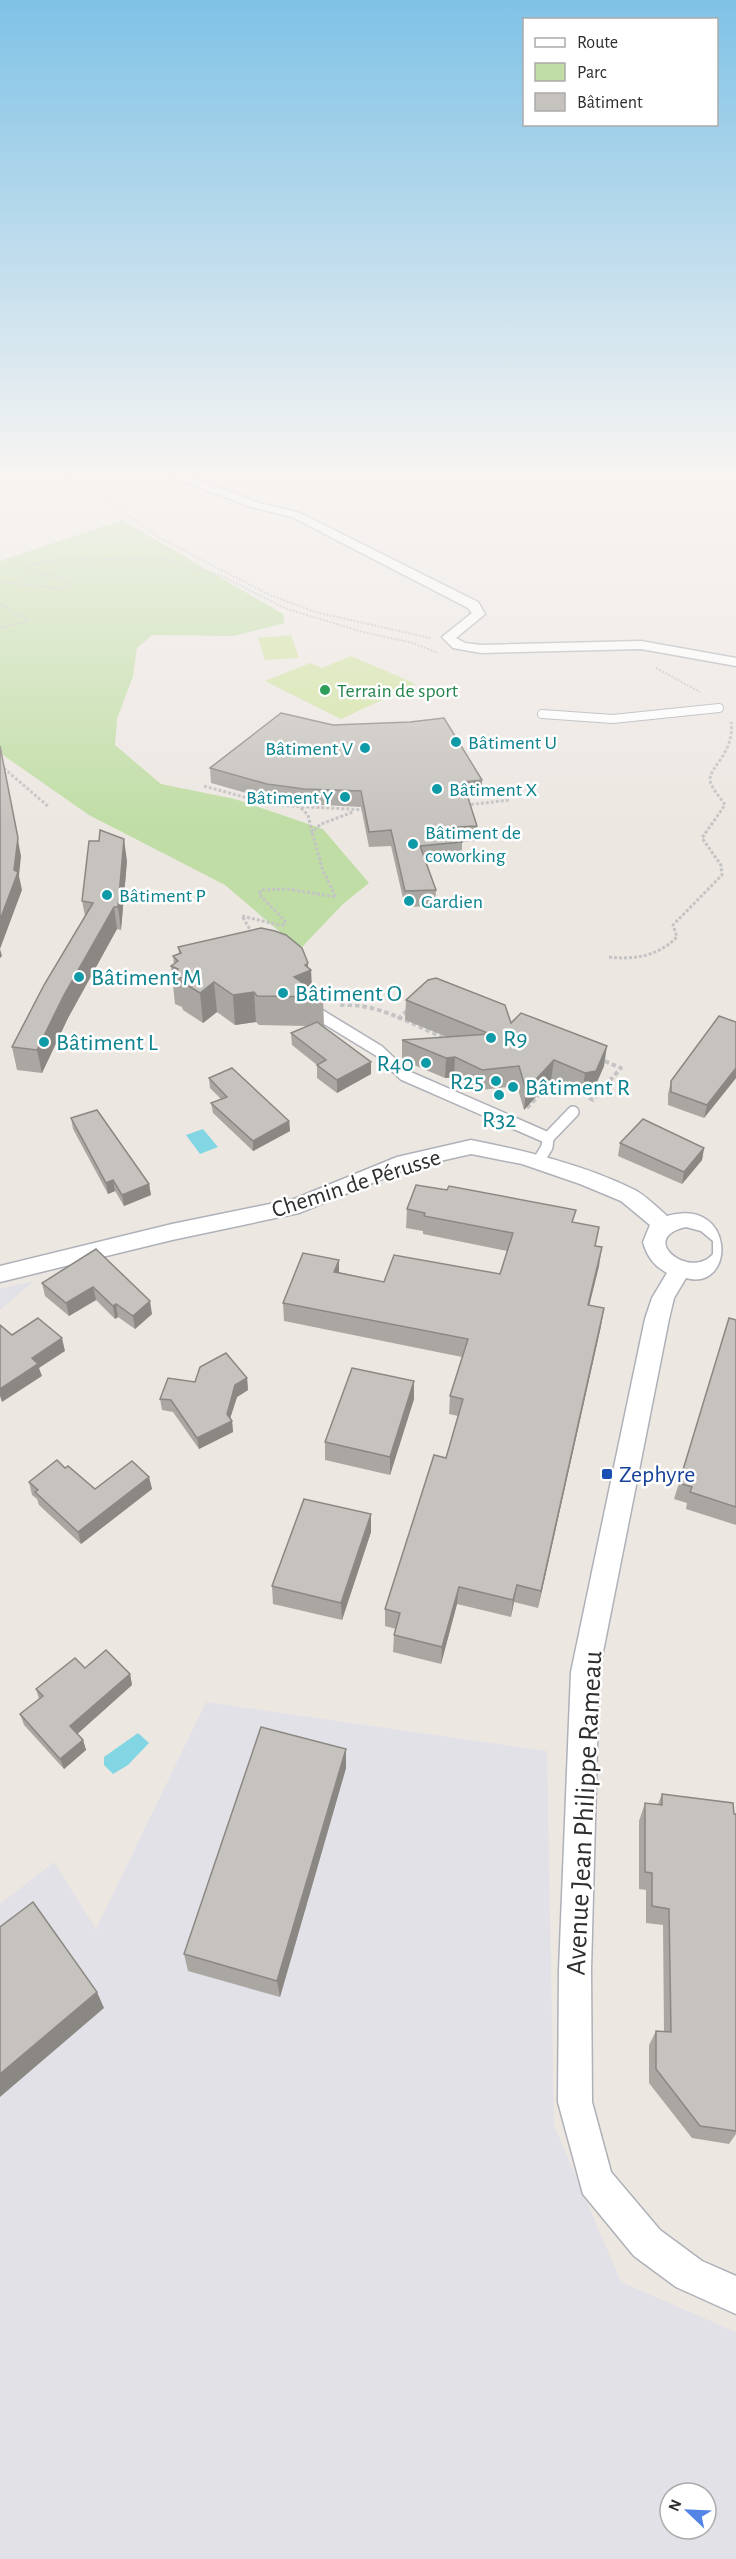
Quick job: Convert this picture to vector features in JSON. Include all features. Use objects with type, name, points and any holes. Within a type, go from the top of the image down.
[{"type":"street","points":[[438,587],[473,605],[479,614],[449,637],[451,642],[458,646],[481,649],[641,645],[736,662]]},
{"type":"street","name":"Chemin de Pérusse","points":[[0,1274],[172,1232],[300,1206],[404,1162],[471,1147],[538,1162],[629,1196],[663,1224]]},
{"type":"street","points":[[674,1220],[699,1221],[720,1233],[731,1252],[716,1266],[693,1272],[668,1264],[659,1257],[654,1248],[653,1239],[656,1231],[663,1224],[674,1220]]},
{"type":"street","name":"Avenue Jean Philippe Rameau","points":[[680,1269],[663,1298],[657,1318],[585,1672],[574,1970],[575,2102],[596,2181],[647,2243],[689,2274],[736,2295]]},
{"type":"lane","points":[[543,714],[613,719],[719,708]]},
{"type":"lane","points":[[320,1015],[379,1051],[404,1075],[548,1138]]},
{"type":"lane","points":[[538,1162],[547,1147],[548,1138],[573,1112]]},
{"type":"path","points":[[49,587],[68,587]]},
{"type":"path","points":[[244,587],[287,609],[363,632],[413,643],[442,654]]},
{"type":"path","points":[[255,587],[315,612],[451,642]]},
{"type":"path","points":[[0,604],[28,621],[0,628]]},
{"type":"path","points":[[609,957],[628,961],[669,946],[677,937],[673,925],[677,918],[722,876],[721,866],[702,838],[724,806],[710,781],[711,773],[729,753],[735,740],[733,725],[719,708],[695,688],[654,667]]},
{"type":"path","points":[[0,765],[49,807]]},
{"type":"path","points":[[204,786],[273,805],[369,810]]},
{"type":"path","points":[[457,806],[510,800]]},
{"type":"path","points":[[252,934],[242,916],[255,917],[280,926],[284,925],[285,921],[259,894],[261,890],[286,889],[336,897],[323,871],[310,818],[300,807]]},
{"type":"path","points":[[312,832],[321,825],[357,810]]},
{"type":"path","points":[[336,1006],[352,1003],[368,1006],[449,1040]]},
{"type":"path","points":[[398,1019],[414,1005]]},
{"type":"path","points":[[396,1067],[432,1033]]},
{"type":"path","points":[[543,1079],[593,1100],[621,1068],[600,1059]]},
{"type":"path","points":[[513,1123],[551,1082]]},
{"type":"shaded area","points":[[34,1281],[0,1310],[0,1289]]},
{"type":"shaded area","points":[[206,1702],[547,1751],[554,2125],[621,2282],[736,2332],[736,2559],[0,2559],[0,1904],[54,1862],[96,1929]]},
{"type":"green space","points":[[0,587],[237,587],[283,614],[285,623],[233,636],[152,635],[137,648],[133,676],[117,719],[115,745],[161,784],[235,799],[323,829],[369,883],[343,904],[300,949],[225,885],[89,815],[0,753]]},
{"type":"green space","points":[[291,635],[299,658],[265,660],[258,638]]},
{"type":"green space","name":"Terrain de sport","points":[[351,656],[416,684],[341,719],[265,681],[310,663],[322,668]]},
{"type":"water","points":[[203,1129],[218,1147],[200,1154],[186,1135]]},
{"type":"water","points":[[138,1733],[149,1743],[128,1765],[113,1774],[104,1765],[104,1757]]},
{"type":"building","points":[[281,713],[333,725],[410,722],[444,718],[482,780],[463,782],[477,826],[458,827],[462,842],[420,846],[436,890],[405,891],[391,830],[369,832],[361,791],[304,789],[267,784],[210,768]]},
{"type":"building","points":[[0,746],[18,838],[14,870],[18,872],[0,920]]},
{"type":"building","points":[[100,830],[124,839],[118,907],[114,907],[64,995],[37,1050],[12,1047],[44,985],[93,903],[82,901],[89,841],[99,841]]},
{"type":"building","points":[[261,928],[286,935],[302,948],[308,963],[305,965],[311,970],[294,977],[323,997],[257,996],[254,992],[233,995],[214,982],[200,993],[179,980],[181,978],[172,975],[178,969],[171,966],[178,961],[173,956],[181,953],[178,947]]},
{"type":"building","points":[[436,978],[505,1005],[511,1023],[521,1013],[607,1046],[596,1071],[585,1073],[554,1060],[526,1090],[519,1066],[482,1070],[455,1057],[446,1058],[402,1040],[490,1034],[406,1000],[428,980]]},
{"type":"building","points":[[719,1016],[736,1022],[736,1068],[707,1105],[671,1092],[671,1081]]},
{"type":"building","points":[[317,1022],[371,1062],[337,1080],[317,1065],[326,1060],[291,1033]]},
{"type":"building","points":[[232,1068],[289,1121],[253,1141],[211,1103],[227,1097],[209,1078]]},
{"type":"building","points":[[97,1110],[149,1184],[122,1195],[113,1180],[106,1183],[71,1118]]},
{"type":"building","points":[[643,1119],[704,1148],[684,1172],[620,1143]]},
{"type":"building","points":[[416,1185],[447,1190],[449,1186],[576,1210],[572,1222],[599,1227],[595,1246],[602,1247],[588,1305],[604,1308],[541,1591],[517,1585],[513,1600],[459,1587],[442,1647],[394,1635],[400,1613],[385,1609],[434,1455],[446,1458],[463,1399],[450,1396],[468,1339],[283,1303],[303,1253],[339,1260],[334,1272],[384,1282],[394,1255],[500,1274],[513,1233],[424,1216],[425,1213],[407,1209]]},
{"type":"building","points":[[96,1249],[150,1301],[133,1316],[116,1304],[113,1306],[93,1287],[66,1303],[42,1283]]},
{"type":"building","points":[[38,1318],[62,1338],[32,1358],[38,1364],[0,1389],[0,1325],[12,1335]]},
{"type":"building","points":[[729,1318],[736,1320],[736,1507],[690,1492],[692,1487],[679,1483]]},
{"type":"building","points":[[226,1353],[247,1378],[235,1385],[227,1414],[232,1421],[197,1438],[171,1400],[160,1399],[168,1378],[195,1382],[200,1367]]},
{"type":"building","points":[[352,1368],[414,1381],[390,1457],[325,1442]]},
{"type":"building","points":[[57,1460],[65,1468],[68,1466],[95,1489],[132,1461],[149,1477],[78,1532],[35,1492],[38,1490],[29,1482]]},
{"type":"building","points":[[304,1499],[371,1514],[341,1603],[272,1586]]},
{"type":"building","points":[[106,1650],[130,1674],[70,1726],[83,1740],[60,1759],[20,1714],[43,1696],[36,1689],[75,1658],[85,1668]]},
{"type":"building","points":[[261,1727],[346,1749],[277,1981],[184,1954]]},
{"type":"building","points":[[662,1794],[733,1803],[734,1814],[736,1814],[736,2131],[700,2126],[656,2069],[656,2031],[671,2032],[669,1909],[652,1906],[652,1873],[645,1872],[645,1803],[662,1805]]},
{"type":"building","points":[[33,1902],[97,1992],[0,2074],[0,1927]]},
{"type":"place","name":"Terrain de sport","points":[[325,690]]},
{"type":"place","name":"Bâtiment U","points":[[456,742]]},
{"type":"place","name":"Bâtiment V","points":[[365,748]]},
{"type":"place","name":"Bâtiment X","points":[[437,789]]},
{"type":"place","name":"Bâtiment Y","points":[[345,797]]},
{"type":"place","name":"Bâtiment de coworking","points":[[413,844]]},
{"type":"place","name":"Bâtiment P","points":[[107,895]]},
{"type":"place","name":"Gardien","points":[[409,901]]},
{"type":"place","name":"Bâtiment M","points":[[79,977]]},
{"type":"place","name":"Bâtiment O","points":[[283,993]]},
{"type":"place","name":"R9","points":[[491,1038]]},
{"type":"place","name":"Bâtiment L","points":[[44,1042]]},
{"type":"place","name":"R40","points":[[426,1063]]},
{"type":"place","name":"R25","points":[[496,1081]]},
{"type":"place","name":"Bâtiment R","points":[[513,1087]]},
{"type":"place","name":"R32","points":[[499,1095]]},
{"type":"place","name":"Zephyre","points":[[607,1474]]}]
